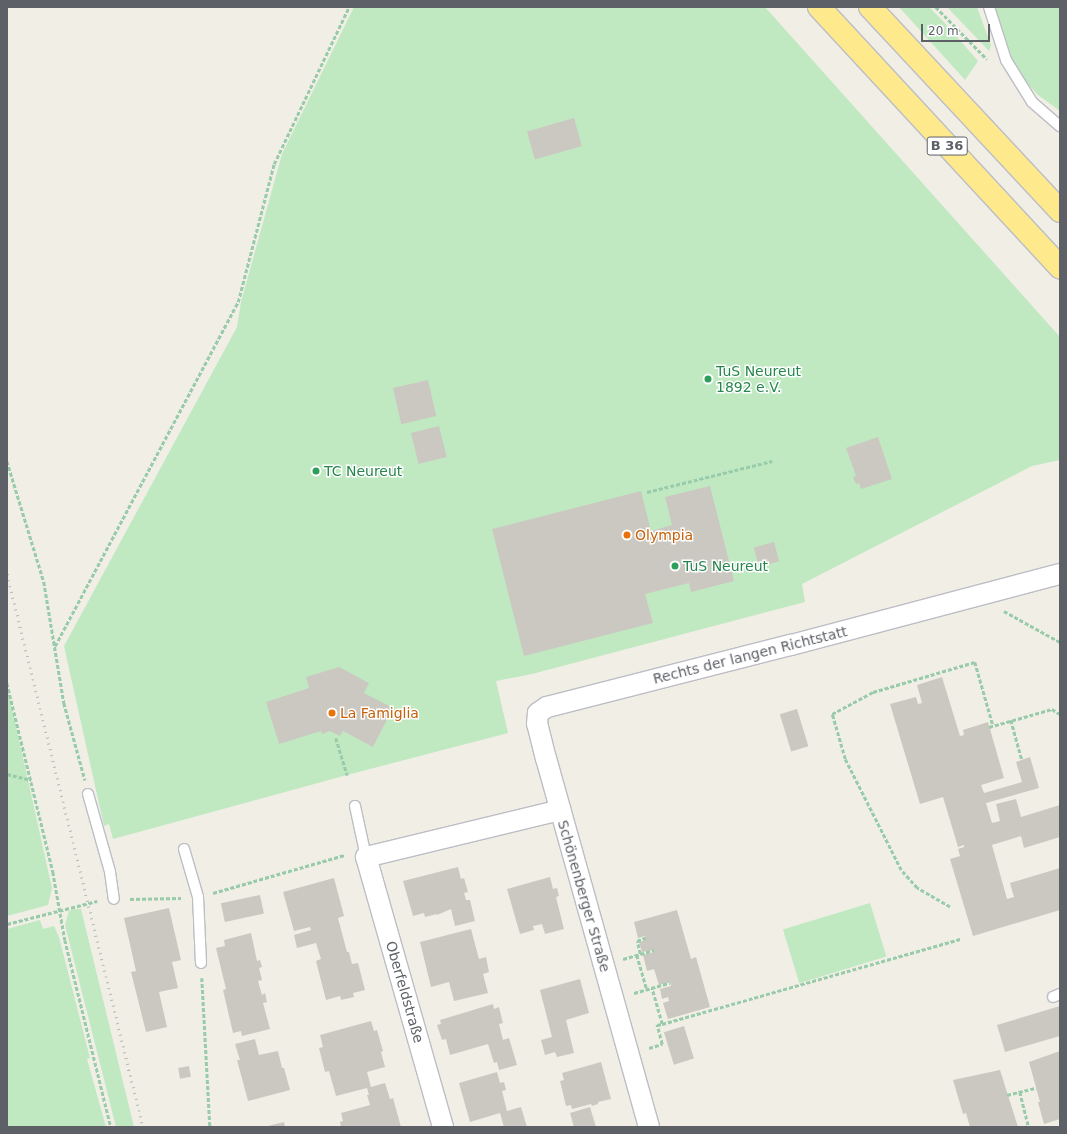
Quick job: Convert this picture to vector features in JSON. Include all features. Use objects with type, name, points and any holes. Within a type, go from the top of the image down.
[{"type":"highway","name":"B 36","points":[[819,7],[1060,267]]},
{"type":"highway","name":"B 36","points":[[870,7],[1060,211]]},
{"type":"street","name":"Rechts der langen Richtstatt","points":[[560,810],[537,724],[538,714],[547,707],[1060,574]]},
{"type":"street","name":"Schönenberger Straße","points":[[366,857],[560,810],[649,1127]]},
{"type":"street","name":"Oberfeldstraße","points":[[366,857],[443,1127]]},
{"type":"lane","points":[[989,7],[1006,60],[1032,102],[1060,126]]},
{"type":"lane","points":[[88,794],[110,872],[114,899]]},
{"type":"lane","points":[[355,806],[366,857]]},
{"type":"lane","points":[[184,849],[198,897],[201,963]]},
{"type":"path","points":[[55,646],[238,302],[274,164],[349,7]]},
{"type":"path","points":[[936,7],[992,64]]},
{"type":"path","points":[[7,461],[44,582],[64,703],[88,794]]},
{"type":"path","points":[[647,492],[772,461]]},
{"type":"path","points":[[992,592],[996,606],[1060,642]]},
{"type":"path","points":[[950,907],[917,888],[901,870],[845,759],[832,714],[873,692],[975,662],[993,725]]},
{"type":"path","points":[[7,683],[60,910],[65,940],[111,1127]]},
{"type":"path","points":[[989,726],[1052,709],[1060,714]]},
{"type":"path","points":[[1010,720],[1022,760]]},
{"type":"path","points":[[336,738],[347,775]]},
{"type":"path","points":[[7,774],[30,780]]},
{"type":"path","points":[[7,924],[87,902],[114,899],[198,897],[351,853],[366,857]]},
{"type":"path","points":[[645,938],[637,941],[647,990]]},
{"type":"path","points":[[628,1054],[662,1044],[657,1025],[960,939]]},
{"type":"path","points":[[603,964],[654,950]]},
{"type":"path","points":[[201,963],[210,1127]]},
{"type":"path","points":[[613,999],[670,983]]},
{"type":"path","points":[[652,988],[662,1024]]},
{"type":"path","points":[[1007,1095],[1036,1088]]},
{"type":"path","points":[[1020,1092],[1029,1127]]},
{"type":"green space","points":[[354,7],[765,7],[1060,337],[1060,460],[1032,466],[802,584],[805,602],[532,674],[496,681],[508,733],[113,839],[109,824],[104,826],[64,646],[237,327],[241,302],[282,154]]},
{"type":"green space","points":[[899,7],[929,7],[943,21],[978,61],[965,80]]},
{"type":"green space","points":[[947,7],[977,7],[991,45],[989,51]]},
{"type":"green space","points":[[989,7],[1060,7],[1060,111],[1038,95],[1006,60]]},
{"type":"green space","points":[[7,686],[52,888],[48,905],[7,916]]},
{"type":"green space","points":[[870,903],[886,957],[799,983],[783,930]]},
{"type":"green space","points":[[81,909],[134,1127],[116,1127],[65,925],[69,911]]},
{"type":"green space","points":[[40,920],[43,929],[54,926],[59,937],[90,1058],[87,1059],[106,1127],[7,1127],[7,929]]},
{"type":"building","points":[[574,118],[582,146],[535,159],[527,132]]},
{"type":"building","points":[[428,380],[436,416],[401,424],[393,388]]},
{"type":"building","points":[[439,426],[447,457],[419,464],[411,433]]},
{"type":"building","points":[[878,437],[892,479],[861,489],[859,483],[856,484],[853,477],[856,476],[846,448]]},
{"type":"building","points":[[710,486],[734,581],[691,592],[689,583],[645,594],[653,623],[524,656],[492,529],[641,491],[651,531],[672,525],[665,497]]},
{"type":"building","points":[[774,542],[779,561],[759,567],[754,547]]},
{"type":"building","points":[[339,667],[369,683],[364,693],[393,708],[373,747],[343,731],[340,736],[330,731],[322,734],[321,731],[279,744],[266,702],[309,688],[306,677]]},
{"type":"building","points":[[942,677],[960,736],[964,735],[963,730],[988,722],[1004,778],[981,785],[984,793],[1022,782],[1016,762],[1030,757],[1039,788],[986,803],[992,823],[1000,821],[996,804],[1016,799],[1021,817],[1060,805],[1060,837],[1024,848],[1021,836],[992,845],[1007,899],[1014,897],[1010,883],[1060,868],[1060,910],[973,936],[950,859],[960,856],[958,849],[964,847],[964,845],[958,847],[943,797],[920,804],[890,704],[916,697],[918,704],[922,703],[917,685]]},
{"type":"building","points":[[797,709],[808,746],[791,752],[780,714]]},
{"type":"building","points":[[458,867],[461,879],[464,878],[468,892],[464,893],[466,900],[470,900],[475,921],[455,926],[451,909],[437,915],[425,917],[424,913],[413,916],[403,881]]},
{"type":"building","points":[[550,877],[553,889],[557,888],[559,896],[556,897],[564,929],[545,934],[542,924],[533,926],[534,930],[520,934],[507,889]]},
{"type":"building","points":[[334,878],[344,916],[338,918],[347,952],[349,952],[352,964],[358,963],[365,990],[353,993],[354,997],[341,1000],[340,996],[326,1000],[316,961],[321,959],[316,943],[297,948],[294,935],[311,930],[310,927],[294,931],[283,892]]},
{"type":"building","points":[[260,895],[264,914],[225,922],[221,903]]},
{"type":"building","points":[[169,908],[181,960],[172,962],[178,988],[159,992],[167,1027],[146,1032],[131,972],[136,971],[124,918]]},
{"type":"building","points":[[677,910],[691,959],[696,957],[710,1007],[668,1019],[663,1003],[669,1001],[668,997],[662,999],[660,989],[671,986],[670,982],[659,985],[654,969],[647,971],[643,955],[654,952],[654,950],[642,952],[639,942],[645,940],[645,936],[638,938],[634,922]]},
{"type":"building","points":[[471,929],[479,959],[486,957],[489,972],[483,974],[488,993],[454,1001],[449,982],[431,987],[420,942]]},
{"type":"building","points":[[251,933],[257,961],[260,960],[262,967],[259,968],[262,980],[258,981],[262,995],[265,993],[267,1002],[263,1003],[270,1029],[242,1036],[241,1031],[233,1033],[223,990],[226,989],[216,948],[225,946],[224,940]]},
{"type":"building","points":[[580,979],[589,1013],[566,1020],[574,1053],[557,1057],[555,1052],[545,1055],[541,1040],[552,1037],[540,990]]},
{"type":"building","points":[[493,1004],[494,1009],[499,1007],[503,1023],[499,1024],[503,1040],[509,1038],[517,1065],[499,1070],[497,1062],[494,1063],[488,1044],[450,1055],[446,1039],[442,1040],[437,1025],[441,1024],[440,1020]]},
{"type":"building","points":[[1060,1006],[1060,1036],[1005,1052],[997,1025]]},
{"type":"building","points":[[371,1021],[374,1031],[377,1030],[383,1051],[381,1052],[385,1067],[367,1072],[371,1087],[385,1083],[390,1099],[393,1098],[401,1127],[341,1127],[340,1122],[343,1121],[341,1113],[370,1105],[367,1095],[369,1095],[367,1088],[336,1096],[329,1071],[325,1072],[319,1048],[323,1047],[320,1035]]},
{"type":"building","points":[[684,1026],[694,1059],[674,1065],[664,1032]]},
{"type":"building","points":[[255,1039],[259,1055],[278,1051],[290,1090],[248,1101],[237,1060],[240,1060],[235,1044]]},
{"type":"building","points":[[1060,1051],[1060,1119],[1044,1124],[1038,1102],[1040,1102],[1029,1062]]},
{"type":"building","points":[[601,1062],[611,1099],[598,1102],[598,1104],[592,1106],[591,1104],[572,1109],[571,1105],[566,1106],[560,1081],[564,1080],[562,1073]]},
{"type":"building","points":[[189,1066],[191,1077],[180,1079],[178,1068]]},
{"type":"building","points":[[1000,1070],[1018,1127],[970,1127],[966,1113],[963,1114],[953,1080]]},
{"type":"building","points":[[497,1072],[500,1083],[504,1082],[506,1090],[502,1091],[507,1111],[521,1107],[527,1127],[504,1127],[500,1113],[470,1122],[459,1083]]},
{"type":"building","points":[[590,1107],[596,1127],[574,1127],[570,1113]]},
{"type":"building","points":[[284,1122],[285,1127],[268,1127],[268,1126]]},
{"type":"railway","points":[[7,574],[143,1127]]},
{"type":"place","name":"TuS Neureut 1892 e.V.","points":[[708,379]]},
{"type":"place","name":"TC Neureut","points":[[316,471]]},
{"type":"place","name":"Olympia","points":[[627,535]]},
{"type":"place","name":"TuS Neureut","points":[[675,566]]},
{"type":"place","name":"La Famiglia","points":[[332,713]]}]
